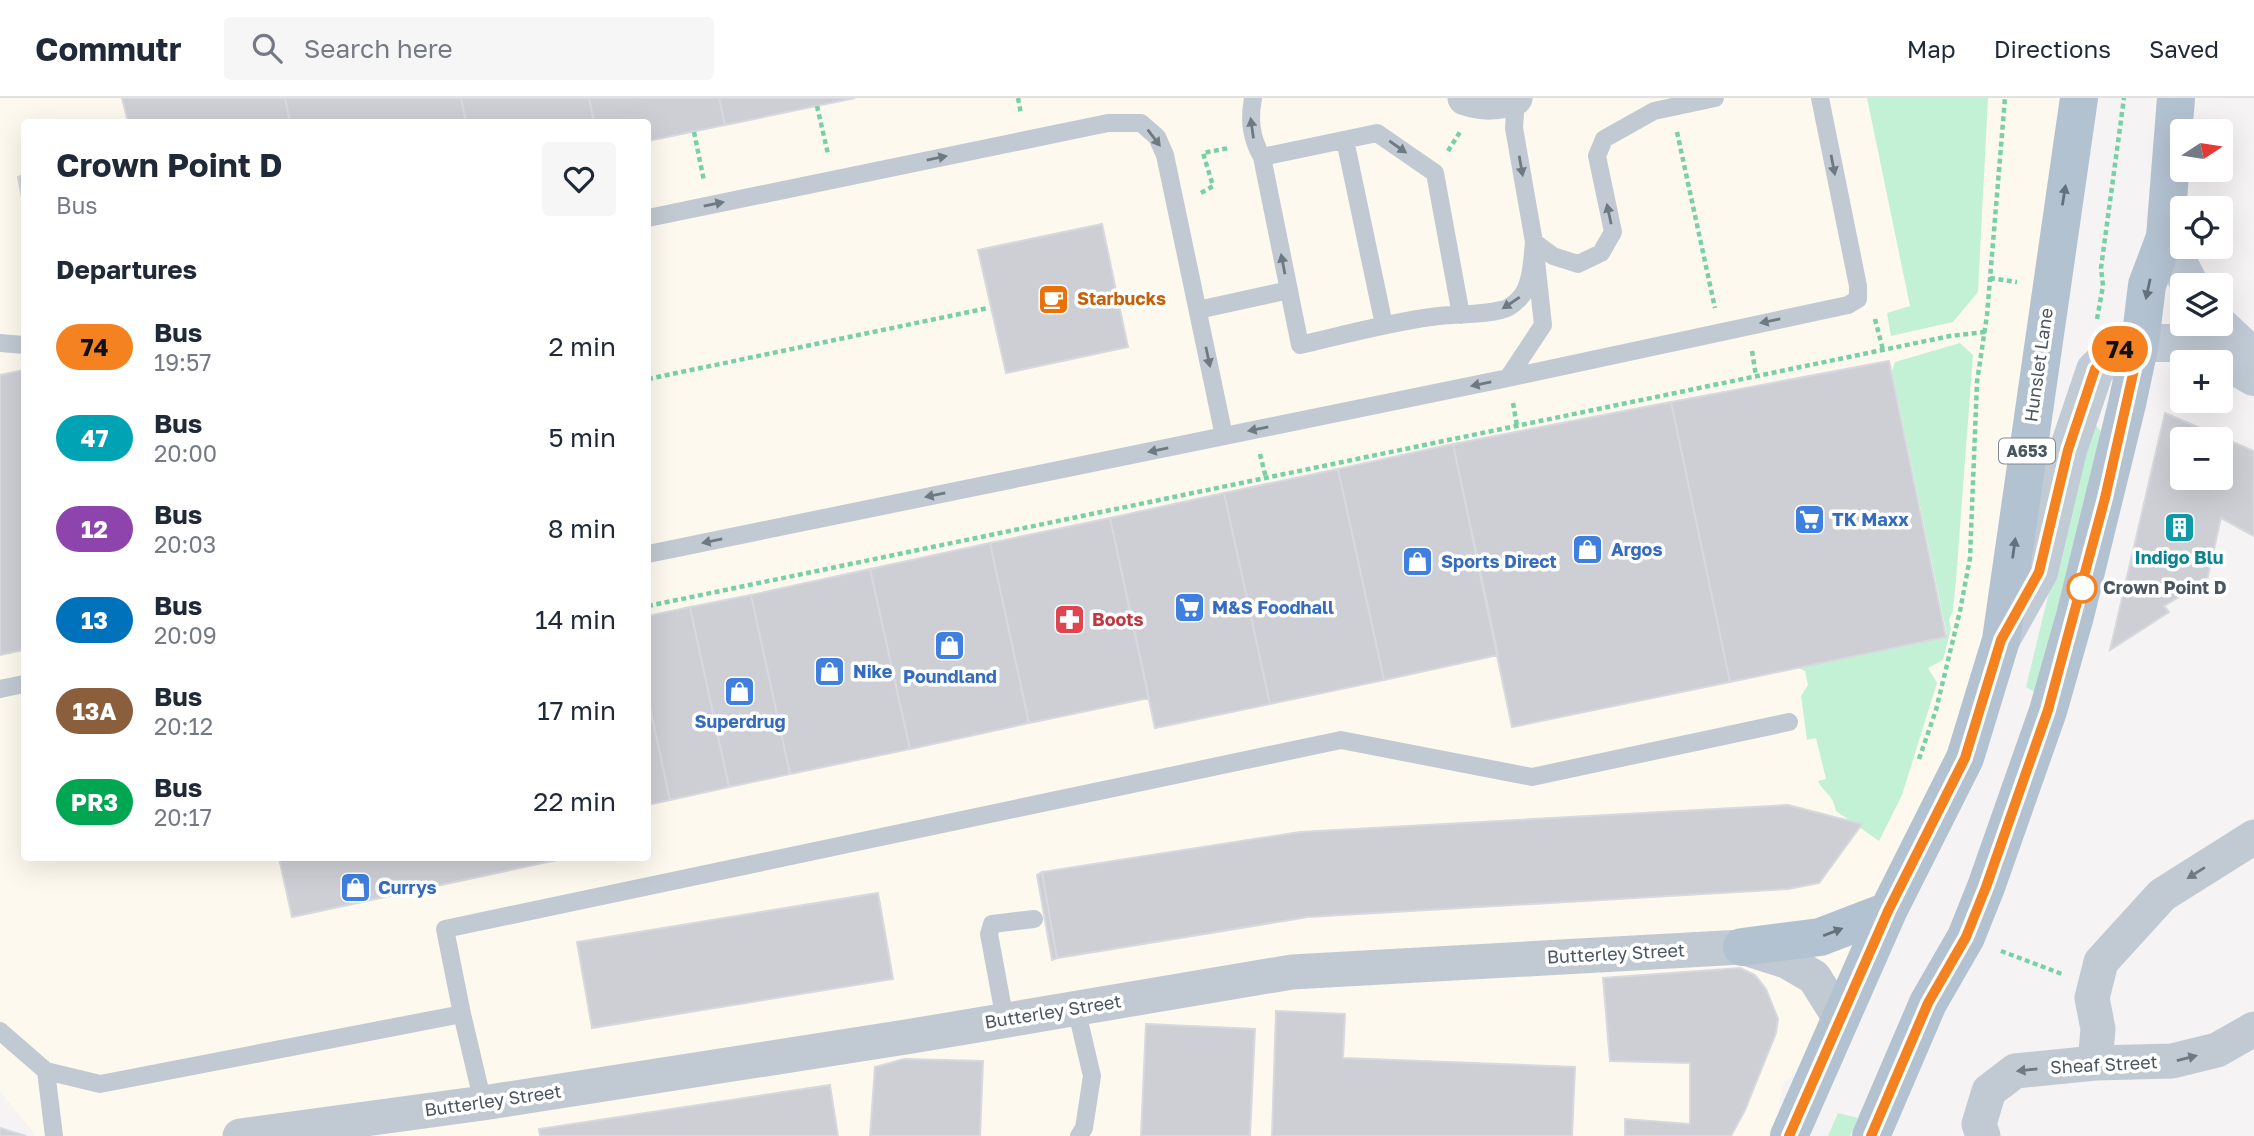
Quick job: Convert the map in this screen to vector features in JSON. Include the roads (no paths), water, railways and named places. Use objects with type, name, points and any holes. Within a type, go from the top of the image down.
[{"type":"main road","points":[[1871,1136],[1928,1003],[1966,937],[2048,710],[2075,616],[2127,404],[2140,343],[2147,285],[2165,237],[2176,98]]},
{"type":"main road","name":"Hunslet Lane","points":[[1789,1136],[1888,911],[1965,758],[2001,640],[2054,262],[2073,103]]},
{"type":"main road","points":[[2165,237],[2184,273]]},
{"type":"main road","points":[[2231,336],[2254,358]]},
{"type":"main road","name":"A653","points":[[2001,640],[2039,572],[2068,450],[2095,369],[2113,352],[2140,343],[2189,345],[2223,359],[2254,377]]},
{"type":"main road","points":[[1742,947],[1820,937],[1888,911]]},
{"type":"street","points":[[1471,100],[1498,103],[1516,98]]},
{"type":"street","points":[[2095,1063],[2098,1029],[2092,998],[2101,962],[2162,895],[2254,837]]},
{"type":"street","name":"Butterley Street","points":[[240,1136],[482,1103],[1292,972],[1742,947],[1786,961],[1814,977],[1841,1020]]},
{"type":"street","name":"Sheaf Street","points":[[1981,1130],[1989,1091],[2015,1071],[2095,1063],[2172,1061],[2217,1050],[2254,1030]]},
{"type":"lane","points":[[1253,98],[1250,118],[1300,345],[1434,316],[1506,309],[1521,297],[1529,277],[1534,243]]},
{"type":"lane","points":[[1508,378],[1543,325],[1534,243],[1514,128],[1516,98]]},
{"type":"lane","points":[[1534,243],[1553,256],[1578,264],[1601,253],[1613,232],[1597,156],[1604,139],[1654,111],[1715,98]]},
{"type":"lane","points":[[651,553],[1508,378],[1848,305],[1858,299],[1857,283],[1820,98]]},
{"type":"lane","points":[[651,217],[1108,123],[1141,123],[1157,137],[1165,155],[1224,436]]},
{"type":"lane","points":[[1258,150],[1345,140],[1377,133],[1435,173],[1461,315]]},
{"type":"lane","points":[[1345,140],[1384,325]]},
{"type":"lane","points":[[1198,310],[1289,290]]},
{"type":"lane","points":[[0,343],[21,345]]},
{"type":"lane","points":[[0,690],[21,685]]},
{"type":"lane","points":[[482,1103],[445,929],[1341,740],[1532,776],[1789,722]]},
{"type":"lane","points":[[1005,1020],[989,934],[992,925],[1034,919]]},
{"type":"lane","points":[[1076,1008],[1092,1076],[1084,1128],[1079,1136]]},
{"type":"lane","points":[[0,1031],[46,1071],[100,1084],[462,1014]]},
{"type":"lane","points":[[46,1071],[54,1136]]},
{"type":"place","name":"Starbucks","points":[[1054,299]]},
{"type":"place","name":"TK Maxx","points":[[1809,520]]},
{"type":"place","name":"Indigo Blu","points":[[2179,527]]},
{"type":"place","name":"Argos","points":[[1588,550]]},
{"type":"place","name":"Sports Direct","points":[[1418,562]]},
{"type":"place","name":"Crown Point D","points":[[2082,588]]},
{"type":"place","name":"M&S Foodhall","points":[[1189,608]]},
{"type":"place","name":"Boots","points":[[1069,620]]},
{"type":"place","name":"Poundland","points":[[950,646]]},
{"type":"place","name":"Nike","points":[[830,672]]},
{"type":"place","name":"Superdrug","points":[[740,691]]},
{"type":"place","name":"Currys","points":[[355,888]]}]
